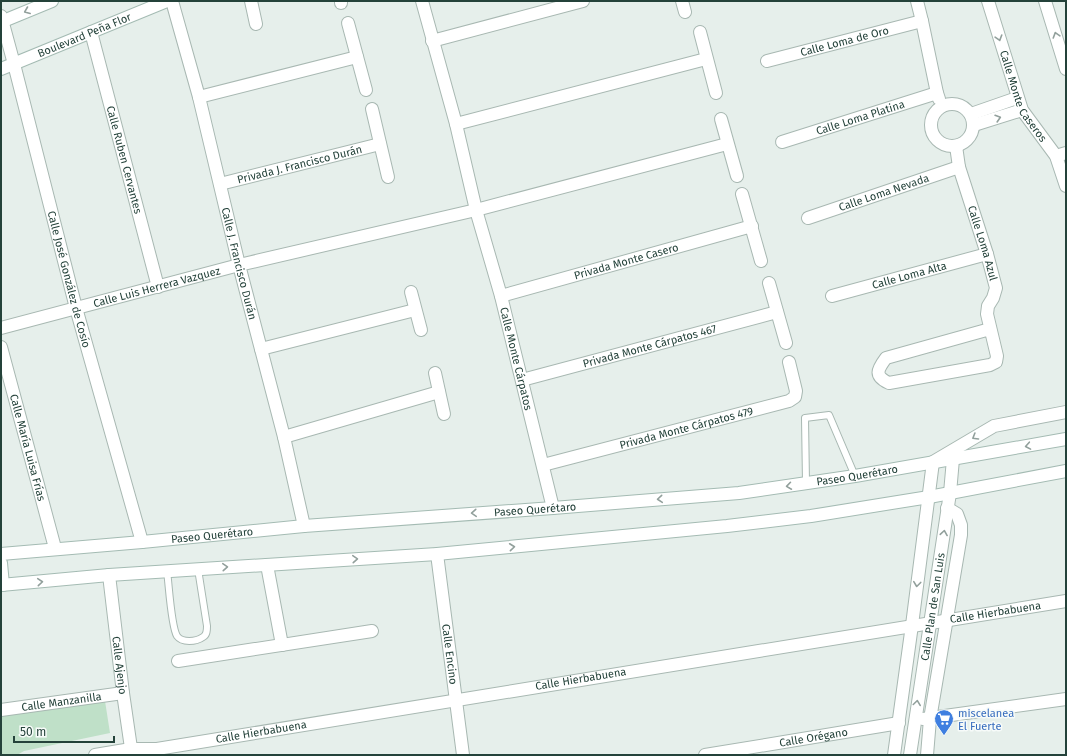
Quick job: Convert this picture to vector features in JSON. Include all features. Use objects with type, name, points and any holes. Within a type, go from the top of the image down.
[{"type":"street","points":[[1,20],[52,1]]},
{"type":"street","name":"Boulevard Peña Flor","points":[[1,69],[167,1]]},
{"type":"street","name":"Calle J. Francisco Durán","points":[[172,1],[199,97],[239,265],[284,437],[304,526]]},
{"type":"street","points":[[251,1],[256,24]]},
{"type":"street","name":"Calle Monte Cárpatos","points":[[422,1],[456,124],[476,210],[502,296],[552,508]]},
{"type":"street","points":[[432,41],[583,1]]},
{"type":"street","points":[[917,1],[937,93],[942,106]]},
{"type":"street","name":"Calle Monte Caseros","points":[[988,1],[1022,110],[1061,154],[1066,186]]},
{"type":"street","points":[[1045,1],[1066,69]]},
{"type":"street","name":"Calle José González de Cosío","points":[[1,20],[14,64],[76,308],[142,542]]},
{"type":"street","name":"Calle Loma de Oro","points":[[767,61],[922,20]]},
{"type":"street","points":[[348,23],[366,90]]},
{"type":"street","name":"Calle Ruben Cervantes","points":[[91,32],[158,287]]},
{"type":"street","points":[[700,32],[716,93]]},
{"type":"street","points":[[199,97],[357,57]]},
{"type":"street","points":[[456,124],[706,59]]},
{"type":"street","name":"Calle Loma Platina","points":[[782,142],[937,93]]},
{"type":"street","points":[[972,120],[1018,98]]},
{"type":"street","points":[[952,104],[963,106],[972,120],[971,135],[965,142],[956,146],[944,145],[935,137],[931,126],[933,115],[942,106],[952,104]]},
{"type":"street","points":[[372,109],[388,177]]},
{"type":"street","points":[[972,120],[1022,110]]},
{"type":"street","points":[[720,119],[737,176]]},
{"type":"street","name":"Privada J. Francisco Durán","points":[[220,184],[380,144]]},
{"type":"street","points":[[476,210],[727,144]]},
{"type":"street","name":"Calle Loma Azul","points":[[956,146],[959,167],[987,254],[996,288],[993,298],[988,306],[987,314],[997,356],[996,362],[889,383],[882,380],[879,373],[880,366],[886,358],[990,329]]},
{"type":"street","name":"Calle Loma Nevada","points":[[808,218],[959,167]]},
{"type":"street","points":[[742,194],[761,261]]},
{"type":"street","name":"Calle Luis Herrera Vazquez","points":[[1,328],[239,265],[476,210]]},
{"type":"street","name":"Privada Monte Casero","points":[[502,296],[752,226]]},
{"type":"street","name":"Calle Loma Alta","points":[[832,296],[987,254]]},
{"type":"street","points":[[769,283],[786,343]]},
{"type":"street","points":[[411,292],[421,330]]},
{"type":"street","points":[[261,349],[415,310]]},
{"type":"street","name":"Privada Monte Cárpatos 467","points":[[522,380],[777,312]]},
{"type":"street","name":"Calle María Luisa Frías","points":[[1,347],[55,548]]},
{"type":"street","name":"Privada Monte Cárpatos 479","points":[[542,465],[789,401],[795,397],[796,391],[789,362]]},
{"type":"street","points":[[435,373],[444,414]]},
{"type":"street","points":[[284,437],[439,392]]},
{"type":"street","points":[[933,462],[994,426],[1066,412]]},
{"type":"street","name":"Paseo Querétaro","points":[[1,554],[304,526],[739,493],[855,476],[1066,439]]},
{"type":"street","name":"Calle Plan de San Luis","points":[[910,755],[929,622],[950,493],[953,459]]},
{"type":"street","name":"Calle Plan de San Luis","points":[[894,755],[933,462]]},
{"type":"street","points":[[1,563],[2,585],[109,575],[437,554],[727,526],[811,516],[950,493],[1066,471]]},
{"type":"street","points":[[926,755],[930,719],[961,535],[961,525],[957,514],[947,508]]},
{"type":"street","name":"Calle Encino","points":[[437,554],[463,755]]},
{"type":"street","points":[[267,565],[282,645]]},
{"type":"street","name":"Calle Ajenjo","points":[[109,575],[131,752]]},
{"type":"street","name":"Calle Hierbabuena","points":[[95,755],[157,749],[456,698],[1066,601]]},
{"type":"street","points":[[178,661],[372,630]]},
{"type":"street","name":"Calle Manzanilla","points":[[1,710],[123,693]]},
{"type":"street","points":[[915,720],[1066,699]]},
{"type":"street","name":"Calle Orégano","points":[[705,755],[899,723]]},
{"type":"lane","points":[[806,483],[806,418],[829,415],[855,476]]},
{"type":"lane","points":[[167,571],[174,624],[177,635],[180,639],[185,641],[196,640],[203,637],[207,633],[208,626],[198,569]]},
{"type":"green space","points":[[105,701],[110,733],[24,751],[17,755],[1,755],[1,716]]},
{"type":"place","name":"miscelanea El Fuerte","points":[[944,736]]}]
